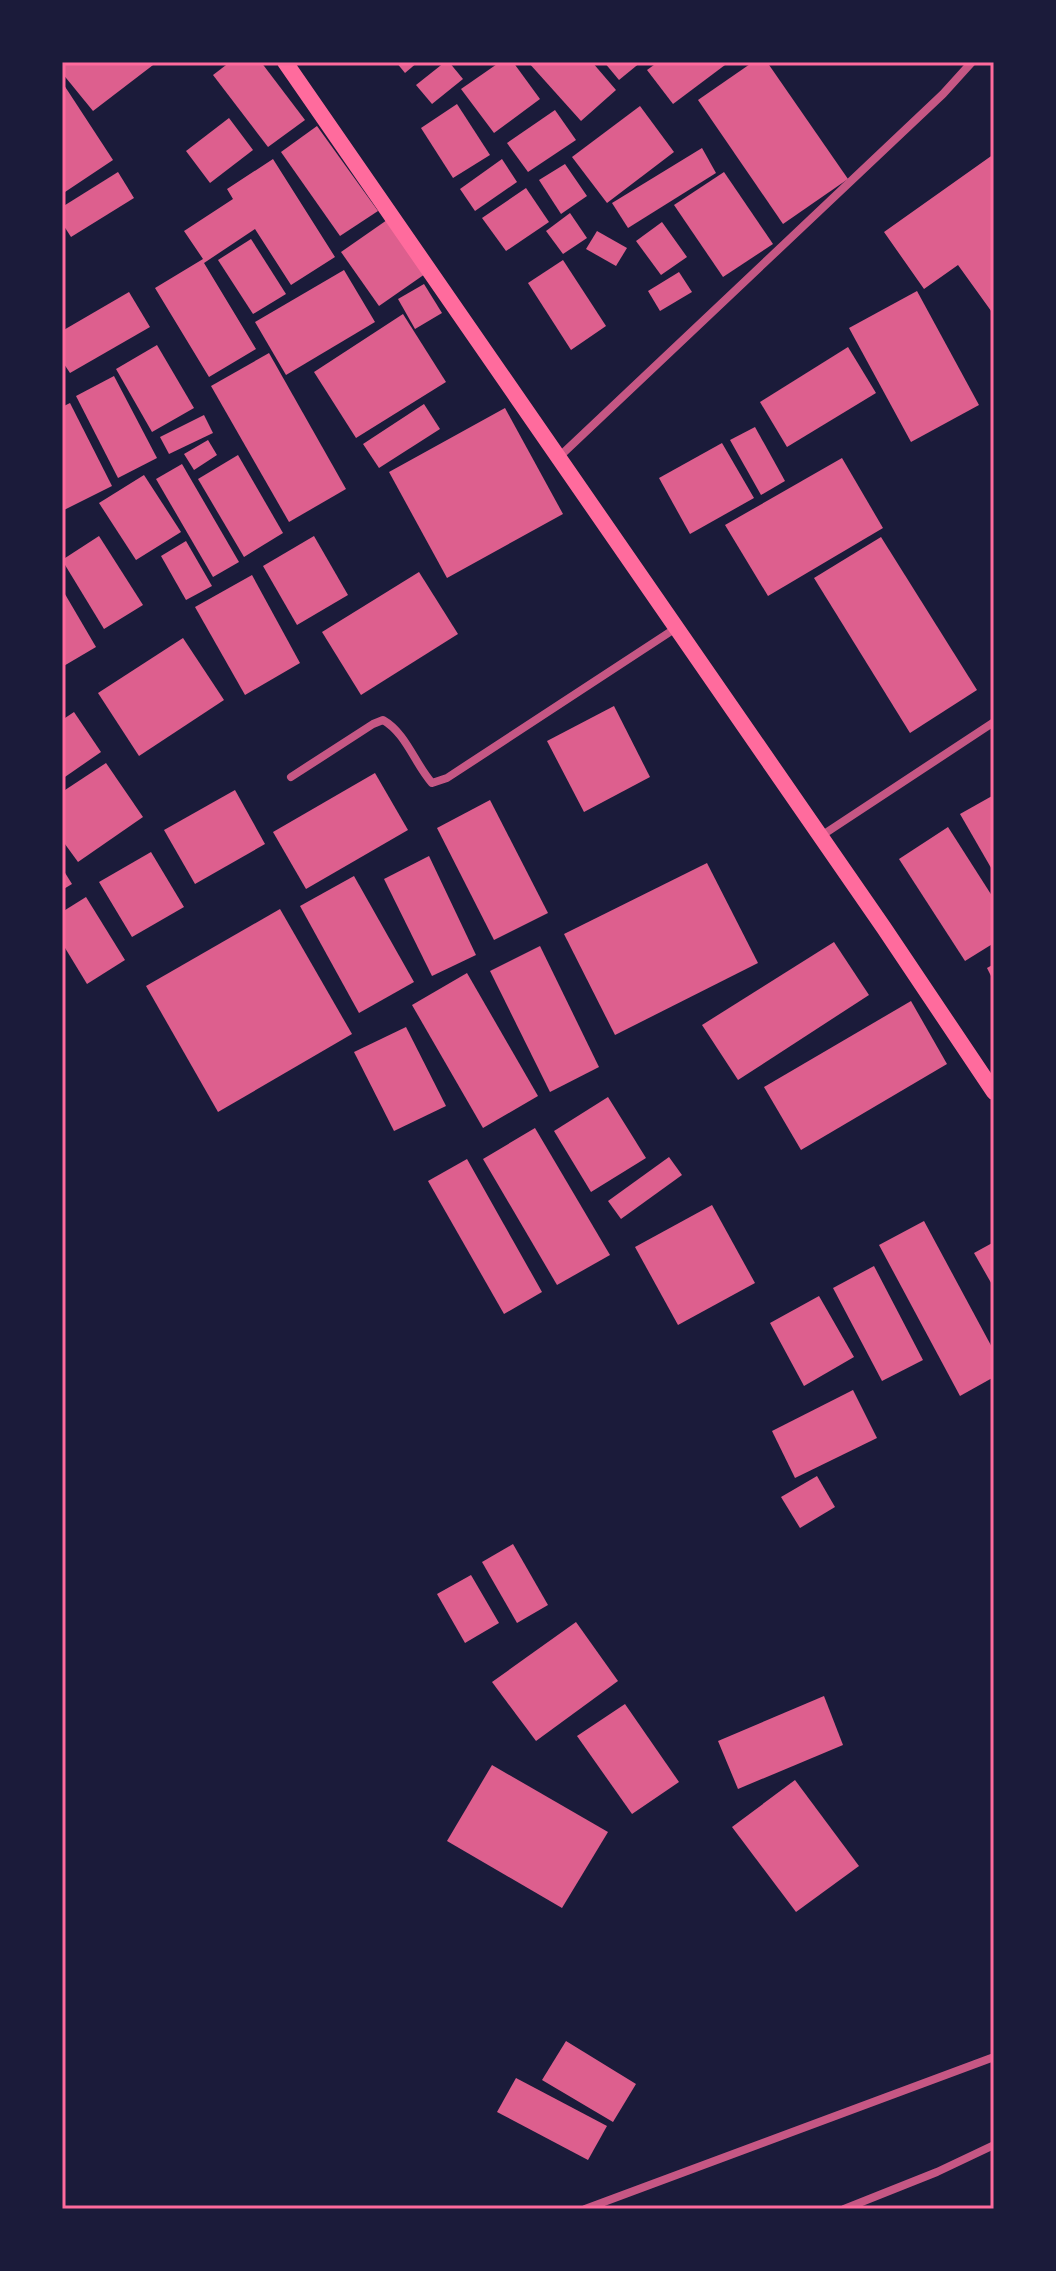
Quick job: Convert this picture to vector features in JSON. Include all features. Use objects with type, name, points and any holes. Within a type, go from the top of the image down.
[{"type":"main road","points":[[285,62],[994,1092]]},
{"type":"street","points":[[558,457],[943,94],[972,62]]},
{"type":"street","points":[[291,777],[383,720],[394,726],[432,783],[447,778],[676,628]]},
{"type":"street","points":[[820,836],[994,722]]},
{"type":"street","points":[[585,2209],[994,2057]]},
{"type":"street","points":[[844,2209],[937,2172],[994,2145]]},
{"type":"building","points":[[62,62],[157,62],[93,111],[62,73]]},
{"type":"building","points":[[230,62],[261,62],[305,120],[268,147],[213,75]]},
{"type":"building","points":[[396,62],[418,62],[405,73]]},
{"type":"building","points":[[449,62],[463,79],[432,104],[416,85]]},
{"type":"building","points":[[500,62],[513,62],[540,99],[494,133],[461,89]]},
{"type":"building","points":[[528,62],[592,62],[616,90],[581,121]]},
{"type":"building","points":[[604,62],[641,62],[619,80]]},
{"type":"building","points":[[658,62],[729,62],[673,104],[647,70]]},
{"type":"building","points":[[753,62],[767,62],[848,179],[783,224],[698,100]]},
{"type":"building","points":[[62,82],[113,160],[62,194]]},
{"type":"building","points":[[457,104],[490,155],[453,178],[421,128]]},
{"type":"building","points":[[640,106],[674,152],[607,203],[572,157]]},
{"type":"building","points":[[555,110],[576,140],[528,172],[507,143]]},
{"type":"building","points":[[229,118],[253,150],[210,183],[186,151]]},
{"type":"building","points":[[317,126],[378,211],[340,236],[281,152]]},
{"type":"building","points":[[702,148],[716,173],[628,228],[612,203]]},
{"type":"building","points":[[994,154],[994,315],[958,265],[924,289],[884,232]]},
{"type":"building","points":[[273,159],[335,257],[291,285],[255,229],[204,263],[256,349],[209,377],[155,288],[203,259],[184,231],[233,199],[227,189]]},
{"type":"building","points":[[502,159],[517,182],[475,211],[460,189]]},
{"type":"building","points":[[565,164],[587,196],[561,214],[539,180]]},
{"type":"building","points":[[118,172],[134,198],[71,237],[62,223],[62,207]]},
{"type":"building","points":[[724,172],[773,244],[723,277],[674,205]]},
{"type":"building","points":[[526,188],[549,222],[506,251],[482,218]]},
{"type":"building","points":[[570,213],[587,238],[563,254],[546,231]]},
{"type":"building","points":[[387,220],[425,274],[379,306],[341,252]]},
{"type":"building","points":[[662,222],[687,257],[661,275],[636,241]]},
{"type":"building","points":[[597,231],[627,248],[616,266],[586,249]]},
{"type":"building","points":[[251,239],[286,294],[253,314],[218,260]]},
{"type":"building","points":[[563,260],[606,326],[571,350],[528,283]]},
{"type":"building","points":[[344,270],[375,322],[286,375],[255,322]]},
{"type":"building","points":[[679,272],[692,292],[660,311],[648,291]]},
{"type":"building","points":[[424,284],[442,313],[415,329],[398,299]]},
{"type":"building","points":[[917,291],[979,405],[911,442],[849,328]]},
{"type":"building","points":[[129,292],[150,327],[70,373],[62,361],[62,331]]},
{"type":"building","points":[[403,314],[446,382],[356,438],[314,372]]},
{"type":"building","points":[[157,345],[194,408],[152,432],[116,369]]},
{"type":"building","points":[[848,347],[876,393],[787,447],[760,402]]},
{"type":"building","points":[[269,353],[346,489],[289,522],[211,386]]},
{"type":"building","points":[[114,376],[157,458],[118,478],[76,396]]},
{"type":"building","points":[[70,403],[112,486],[62,511],[62,407]]},
{"type":"building","points":[[424,404],[440,429],[379,468],[363,444]]},
{"type":"building","points":[[505,408],[563,514],[447,578],[389,472]]},
{"type":"building","points":[[204,415],[213,433],[169,454],[160,437]]},
{"type":"building","points":[[755,427],[785,481],[761,495],[730,440]]},
{"type":"building","points":[[208,440],[217,455],[194,470],[184,454]]},
{"type":"building","points":[[722,443],[754,498],[690,534],[659,478]]},
{"type":"building","points":[[238,455],[283,533],[244,557],[198,479]]},
{"type":"building","points":[[842,458],[883,528],[768,596],[725,525]]},
{"type":"building","points":[[182,464],[239,562],[213,577],[156,479]]},
{"type":"building","points":[[144,475],[181,532],[136,560],[99,503]]},
{"type":"building","points":[[99,536],[143,605],[104,629],[62,560]]},
{"type":"building","points":[[314,536],[348,595],[297,625],[263,566]]},
{"type":"building","points":[[881,537],[977,690],[910,733],[814,578]]},
{"type":"building","points":[[186,541],[212,586],[186,600],[161,556]]},
{"type":"building","points":[[419,572],[458,634],[361,695],[322,632]]},
{"type":"building","points":[[252,575],[300,663],[245,695],[195,607]]},
{"type":"building","points":[[62,589],[96,647],[62,667]]},
{"type":"building","points":[[183,638],[224,700],[139,756],[98,693]]},
{"type":"building","points":[[614,706],[650,777],[584,812],[547,741]]},
{"type":"building","points":[[74,712],[101,752],[62,779],[62,720]]},
{"type":"building","points":[[106,763],[143,817],[78,862],[62,840],[62,792]]},
{"type":"building","points":[[375,773],[408,830],[306,889],[273,832]]},
{"type":"building","points":[[235,790],[265,844],[195,884],[164,830]]},
{"type":"building","points":[[992,796],[994,798],[994,873],[960,814]]},
{"type":"building","points":[[490,800],[548,913],[494,940],[437,828]]},
{"type":"building","points":[[948,827],[994,899],[994,943],[965,961],[899,859]]},
{"type":"building","points":[[151,852],[184,907],[132,937],[99,882]]},
{"type":"building","points":[[429,856],[476,955],[432,976],[384,879]]},
{"type":"building","points":[[707,863],[758,963],[615,1035],[564,934]]},
{"type":"building","points":[[62,868],[72,884],[62,890]]},
{"type":"building","points":[[354,876],[414,982],[359,1013],[300,906]]},
{"type":"building","points":[[86,897],[125,960],[87,984],[62,943],[62,912]]},
{"type":"building","points":[[280,909],[352,1034],[218,1112],[146,986]]},
{"type":"building","points":[[834,942],[869,995],[738,1080],[702,1025]]},
{"type":"building","points":[[540,946],[599,1067],[550,1092],[490,971]]},
{"type":"building","points":[[994,964],[994,982],[987,968]]},
{"type":"building","points":[[467,973],[538,1096],[483,1128],[412,1005]]},
{"type":"building","points":[[911,1001],[947,1064],[801,1150],[764,1087]]},
{"type":"building","points":[[406,1027],[446,1106],[394,1131],[354,1052]]},
{"type":"building","points":[[608,1097],[646,1158],[591,1192],[554,1131]]},
{"type":"building","points":[[535,1128],[610,1255],[557,1285],[483,1159]]},
{"type":"building","points":[[669,1157],[682,1175],[621,1219],[608,1201]]},
{"type":"building","points":[[467,1159],[542,1292],[504,1314],[428,1181]]},
{"type":"building","points":[[712,1205],[755,1283],[678,1325],[635,1247]]},
{"type":"building","points":[[924,1221],[994,1351],[994,1377],[960,1396],[879,1245]]},
{"type":"building","points":[[994,1242],[994,1288],[974,1253]]},
{"type":"building","points":[[874,1266],[923,1360],[882,1381],[833,1288]]},
{"type":"building","points":[[819,1296],[854,1357],[804,1386],[770,1323]]},
{"type":"building","points":[[853,1390],[877,1438],[795,1478],[772,1431]]},
{"type":"building","points":[[817,1476],[835,1507],[800,1528],[781,1497]]},
{"type":"building","points":[[513,1544],[548,1605],[517,1623],[482,1562]]},
{"type":"building","points":[[471,1575],[499,1623],[465,1643],[437,1594]]},
{"type":"building","points":[[576,1622],[618,1681],[536,1741],[492,1682]]},
{"type":"building","points":[[824,1696],[843,1745],[738,1789],[718,1741]]},
{"type":"building","points":[[625,1704],[679,1782],[632,1814],[577,1736]]},
{"type":"building","points":[[492,1765],[608,1832],[562,1908],[447,1841]]},
{"type":"building","points":[[795,1780],[859,1866],[796,1912],[732,1827]]},
{"type":"building","points":[[566,2041],[636,2084],[613,2122],[542,2080]]},
{"type":"building","points":[[516,2078],[607,2126],[588,2160],[497,2112]]}]
